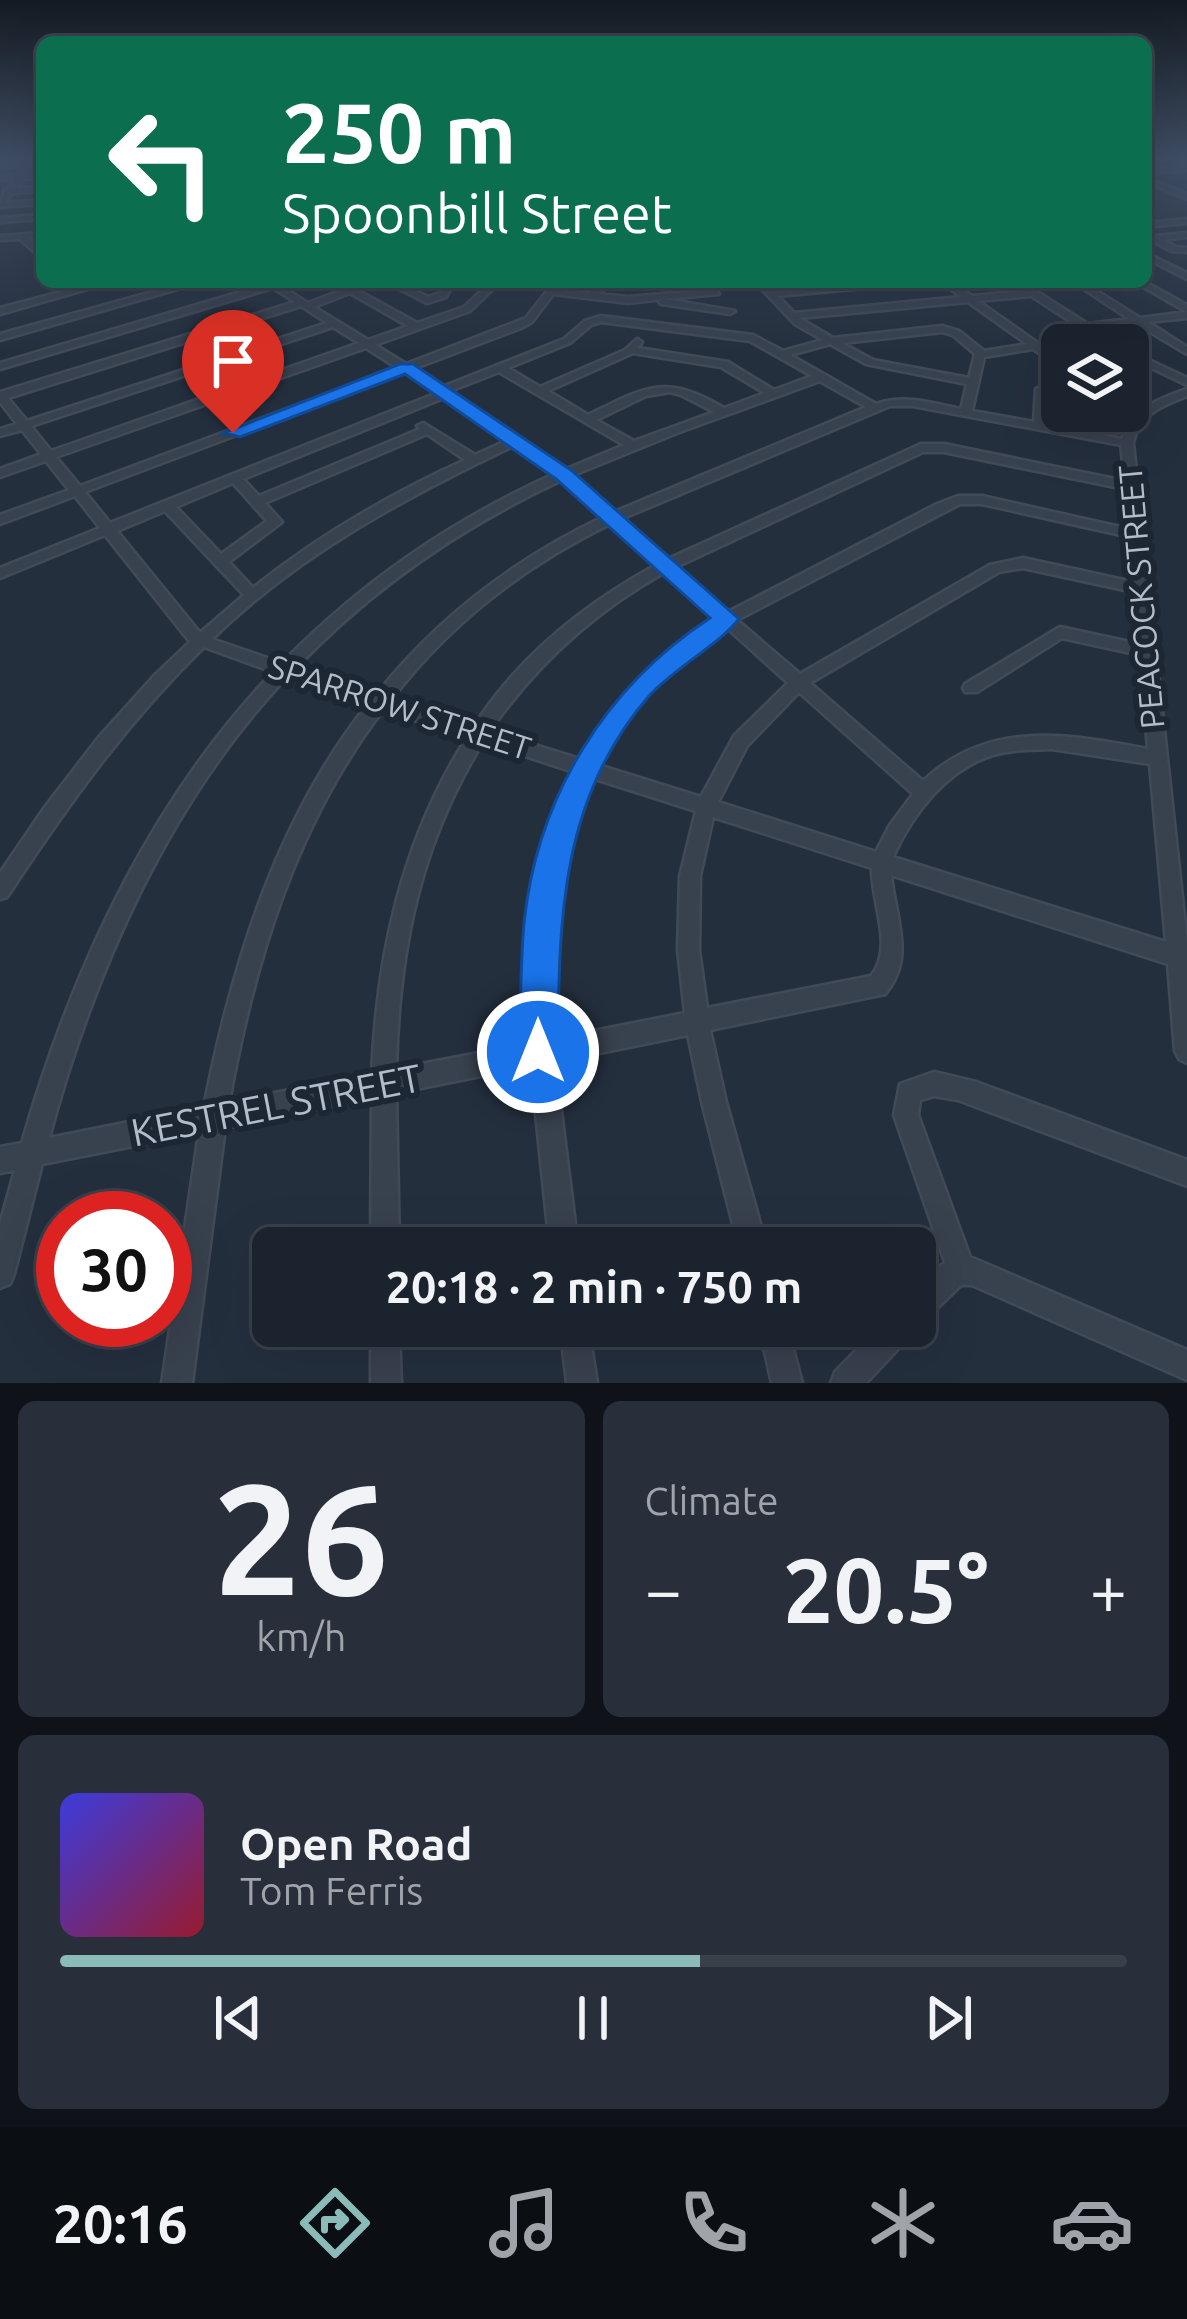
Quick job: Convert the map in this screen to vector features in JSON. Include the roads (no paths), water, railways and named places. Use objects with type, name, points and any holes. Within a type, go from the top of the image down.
[{"type":"street","points":[[0,238],[36,235]]},
{"type":"street","points":[[1152,236],[1187,235]]},
{"type":"street","points":[[22,236],[36,251]]},
{"type":"street","points":[[1152,237],[1187,250]]},
{"type":"street","points":[[1152,258],[1187,276]]},
{"type":"street","points":[[0,311],[69,288]]},
{"type":"street","points":[[0,337],[176,288]]},
{"type":"street","points":[[0,366],[259,288]]},
{"type":"street","points":[[279,288],[444,392],[563,475],[922,791]]},
{"type":"street","points":[[196,639],[0,396],[349,288]]},
{"type":"street","points":[[358,288],[416,327]]},
{"type":"street","points":[[402,288],[427,300],[443,295],[447,288]]},
{"type":"street","points":[[0,473],[475,305],[491,288]]},
{"type":"street","points":[[0,520],[525,322],[554,288]]},
{"type":"street","points":[[559,288],[591,296],[658,298],[715,292],[713,288]]},
{"type":"street","points":[[591,296],[600,288]]},
{"type":"street","points":[[766,288],[791,316],[875,364],[971,382]]},
{"type":"street","points":[[772,294],[834,288]]},
{"type":"street","points":[[955,288],[1041,350]]},
{"type":"street","points":[[1026,288],[1080,324]]},
{"type":"street","points":[[1087,288],[1187,351]]},
{"type":"street","points":[[1149,288],[1187,312]]},
{"type":"street","points":[[0,291],[15,307]]},
{"type":"street","points":[[791,316],[1032,292]]},
{"type":"street","points":[[658,298],[673,306],[730,311]]},
{"type":"street","points":[[1108,324],[1187,312]]},
{"type":"street","points":[[0,573],[575,338],[596,320],[749,338],[874,408]]},
{"type":"street","points":[[0,433],[335,323]]},
{"type":"street","points":[[632,350],[644,325]]},
{"type":"street","points":[[783,354],[830,340],[946,329],[981,353],[1035,346]]},
{"type":"street","points":[[1169,340],[1187,338]]},
{"type":"street","points":[[540,391],[632,350],[724,364],[773,394]]},
{"type":"street","points":[[966,412],[981,353]]},
{"type":"street","points":[[1149,363],[1187,382]]},
{"type":"street","points":[[500,368],[635,447]]},
{"type":"street","points":[[0,1274],[32,1154],[99,956],[185,798],[283,669],[345,610],[433,543],[563,475],[820,376]]},
{"type":"street","points":[[589,419],[664,386],[683,388],[724,413]]},
{"type":"street","name":"PEACOCK STREET","points":[[1187,392],[1145,405],[1131,424],[1126,443],[1187,1051]]},
{"type":"street","points":[[177,1383],[210,1118],[248,961],[278,877],[343,749],[375,701],[443,629],[498,584],[611,517],[874,408],[905,402],[1126,443]]},
{"type":"street","points":[[1039,427],[1041,402]]},
{"type":"street","points":[[402,410],[472,459]]},
{"type":"street","points":[[259,502],[428,429]]},
{"type":"street","points":[[0,890],[76,780],[196,639],[250,593],[349,523],[517,440]]},
{"type":"street","points":[[385,1227],[388,995],[404,906],[449,782],[478,733],[518,681],[561,637],[664,565],[928,447],[1130,486]]},
{"type":"street","points":[[220,562],[275,522],[235,478]]},
{"type":"street","points":[[561,1227],[538,1052],[542,921],[551,868],[584,766],[639,689],[687,645],[727,619],[964,498],[1134,534]]},
{"type":"street","points":[[168,506],[250,593]]},
{"type":"street","points":[[747,1227],[695,1023],[686,917],[704,806],[744,734],[800,682],[1007,564],[1036,565],[1140,588]]},
{"type":"street","points":[[970,688],[1060,632],[1147,651]]},
{"type":"street","name":"SPARROW STREET","points":[[196,639],[375,701],[1178,957]]},
{"type":"street","points":[[882,863],[922,791],[958,760],[1013,743],[1088,745],[1156,758]]},
{"type":"street","name":"KESTREL STREET","points":[[0,1160],[878,986],[885,980],[892,947],[882,863]]},
{"type":"street","points":[[1187,1173],[947,1085],[918,1086],[909,1093],[906,1115],[961,1269],[1187,1365]]},
{"type":"street","points":[[936,1287],[961,1269]]},
{"type":"street","points":[[385,1347],[386,1383]]},
{"type":"street","points":[[577,1347],[582,1383]]},
{"type":"street","points":[[778,1347],[787,1383]]},
{"type":"street","points":[[846,1383],[880,1347]]}]
